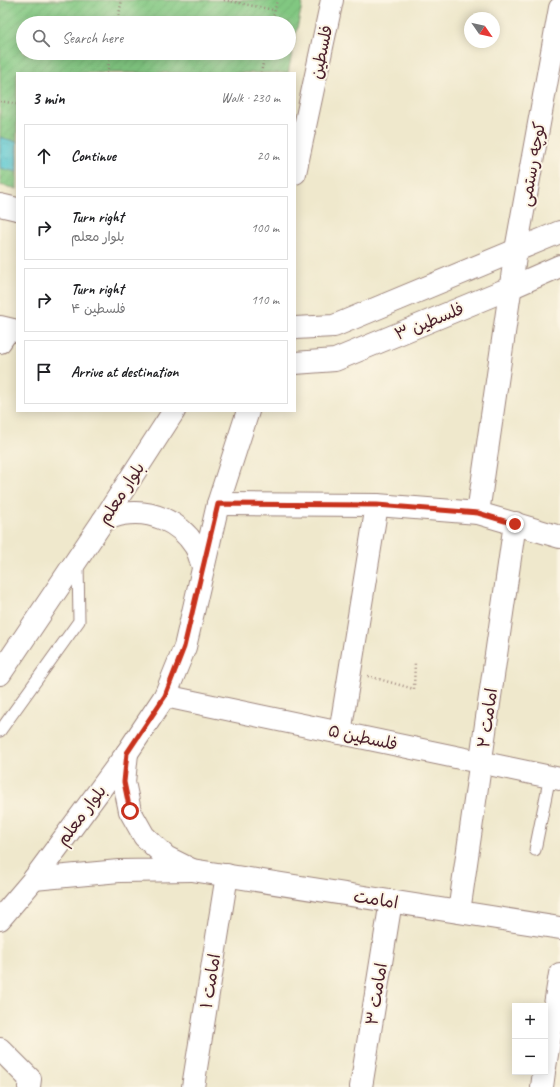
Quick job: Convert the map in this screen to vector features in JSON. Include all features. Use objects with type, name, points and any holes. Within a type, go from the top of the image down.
[{"type":"street","name":"فلسطین","points":[[296,168],[332,0]]},
{"type":"street","name":"کوچه رستمی","points":[[478,513],[516,250],[560,8]]},
{"type":"street","points":[[0,205],[16,209]]},
{"type":"street","name":"فلسطین ۳","points":[[296,328],[334,326],[560,232]]},
{"type":"street","name":"فلسطین ۳","points":[[296,364],[335,360],[559,268]]},
{"type":"street","name":"بلوار معلم","points":[[0,674],[173,412]]},
{"type":"street","name":"بلوار معلم","points":[[0,919],[34,879],[127,753],[165,696],[184,647],[218,504],[248,412]]},
{"type":"street","points":[[218,504],[377,505],[478,513],[560,537]]},
{"type":"street","points":[[340,733],[377,505]]},
{"type":"street","points":[[103,520],[123,514],[144,513],[164,519],[182,530],[195,546],[203,566]]},
{"type":"street","name":"امامت ۲","points":[[458,912],[515,524]]},
{"type":"street","name":"فلسطین ۵","points":[[165,696],[555,778]]},
{"type":"street","points":[[127,753],[124,782],[130,811],[144,836],[166,857],[192,870]]},
{"type":"street","points":[[34,879],[119,871],[192,870]]},
{"type":"street","name":"امامت","points":[[192,870],[560,928]]},
{"type":"street","name":"امامت ۱","points":[[193,1087],[227,875]]},
{"type":"street","name":"امامت ۳","points":[[361,1087],[391,901]]},
{"type":"street","points":[[548,1048],[560,974]]},
{"type":"street","points":[[0,1049],[30,1079],[29,1087]]},
{"type":"street","points":[[542,1087],[544,1075]]},
{"type":"lane","points":[[0,731],[79,621],[78,557]]},
{"type":"lane","points":[[535,850],[555,778]]},
{"type":"path","points":[[119,16],[122,0]]},
{"type":"path","points":[[224,0],[274,10]]},
{"type":"path","points":[[273,16],[277,0]]},
{"type":"path","points":[[107,72],[110,60]]},
{"type":"path","points":[[261,72],[264,60]]},
{"type":"path","points":[[0,101],[16,104]]},
{"type":"path","points":[[350,671],[414,689],[415,661]]},
{"type":"green space","points":[[0,0],[303,0],[296,34],[296,16],[16,16],[16,60],[291,60],[288,72],[16,72],[16,189],[0,185]]},
{"type":"water","points":[[0,137],[16,142],[16,172],[0,168]]},
{"type":"route","points":[[130,811],[124,782],[127,753],[165,696],[184,647],[218,504],[377,505],[478,513],[515,524]]}]
